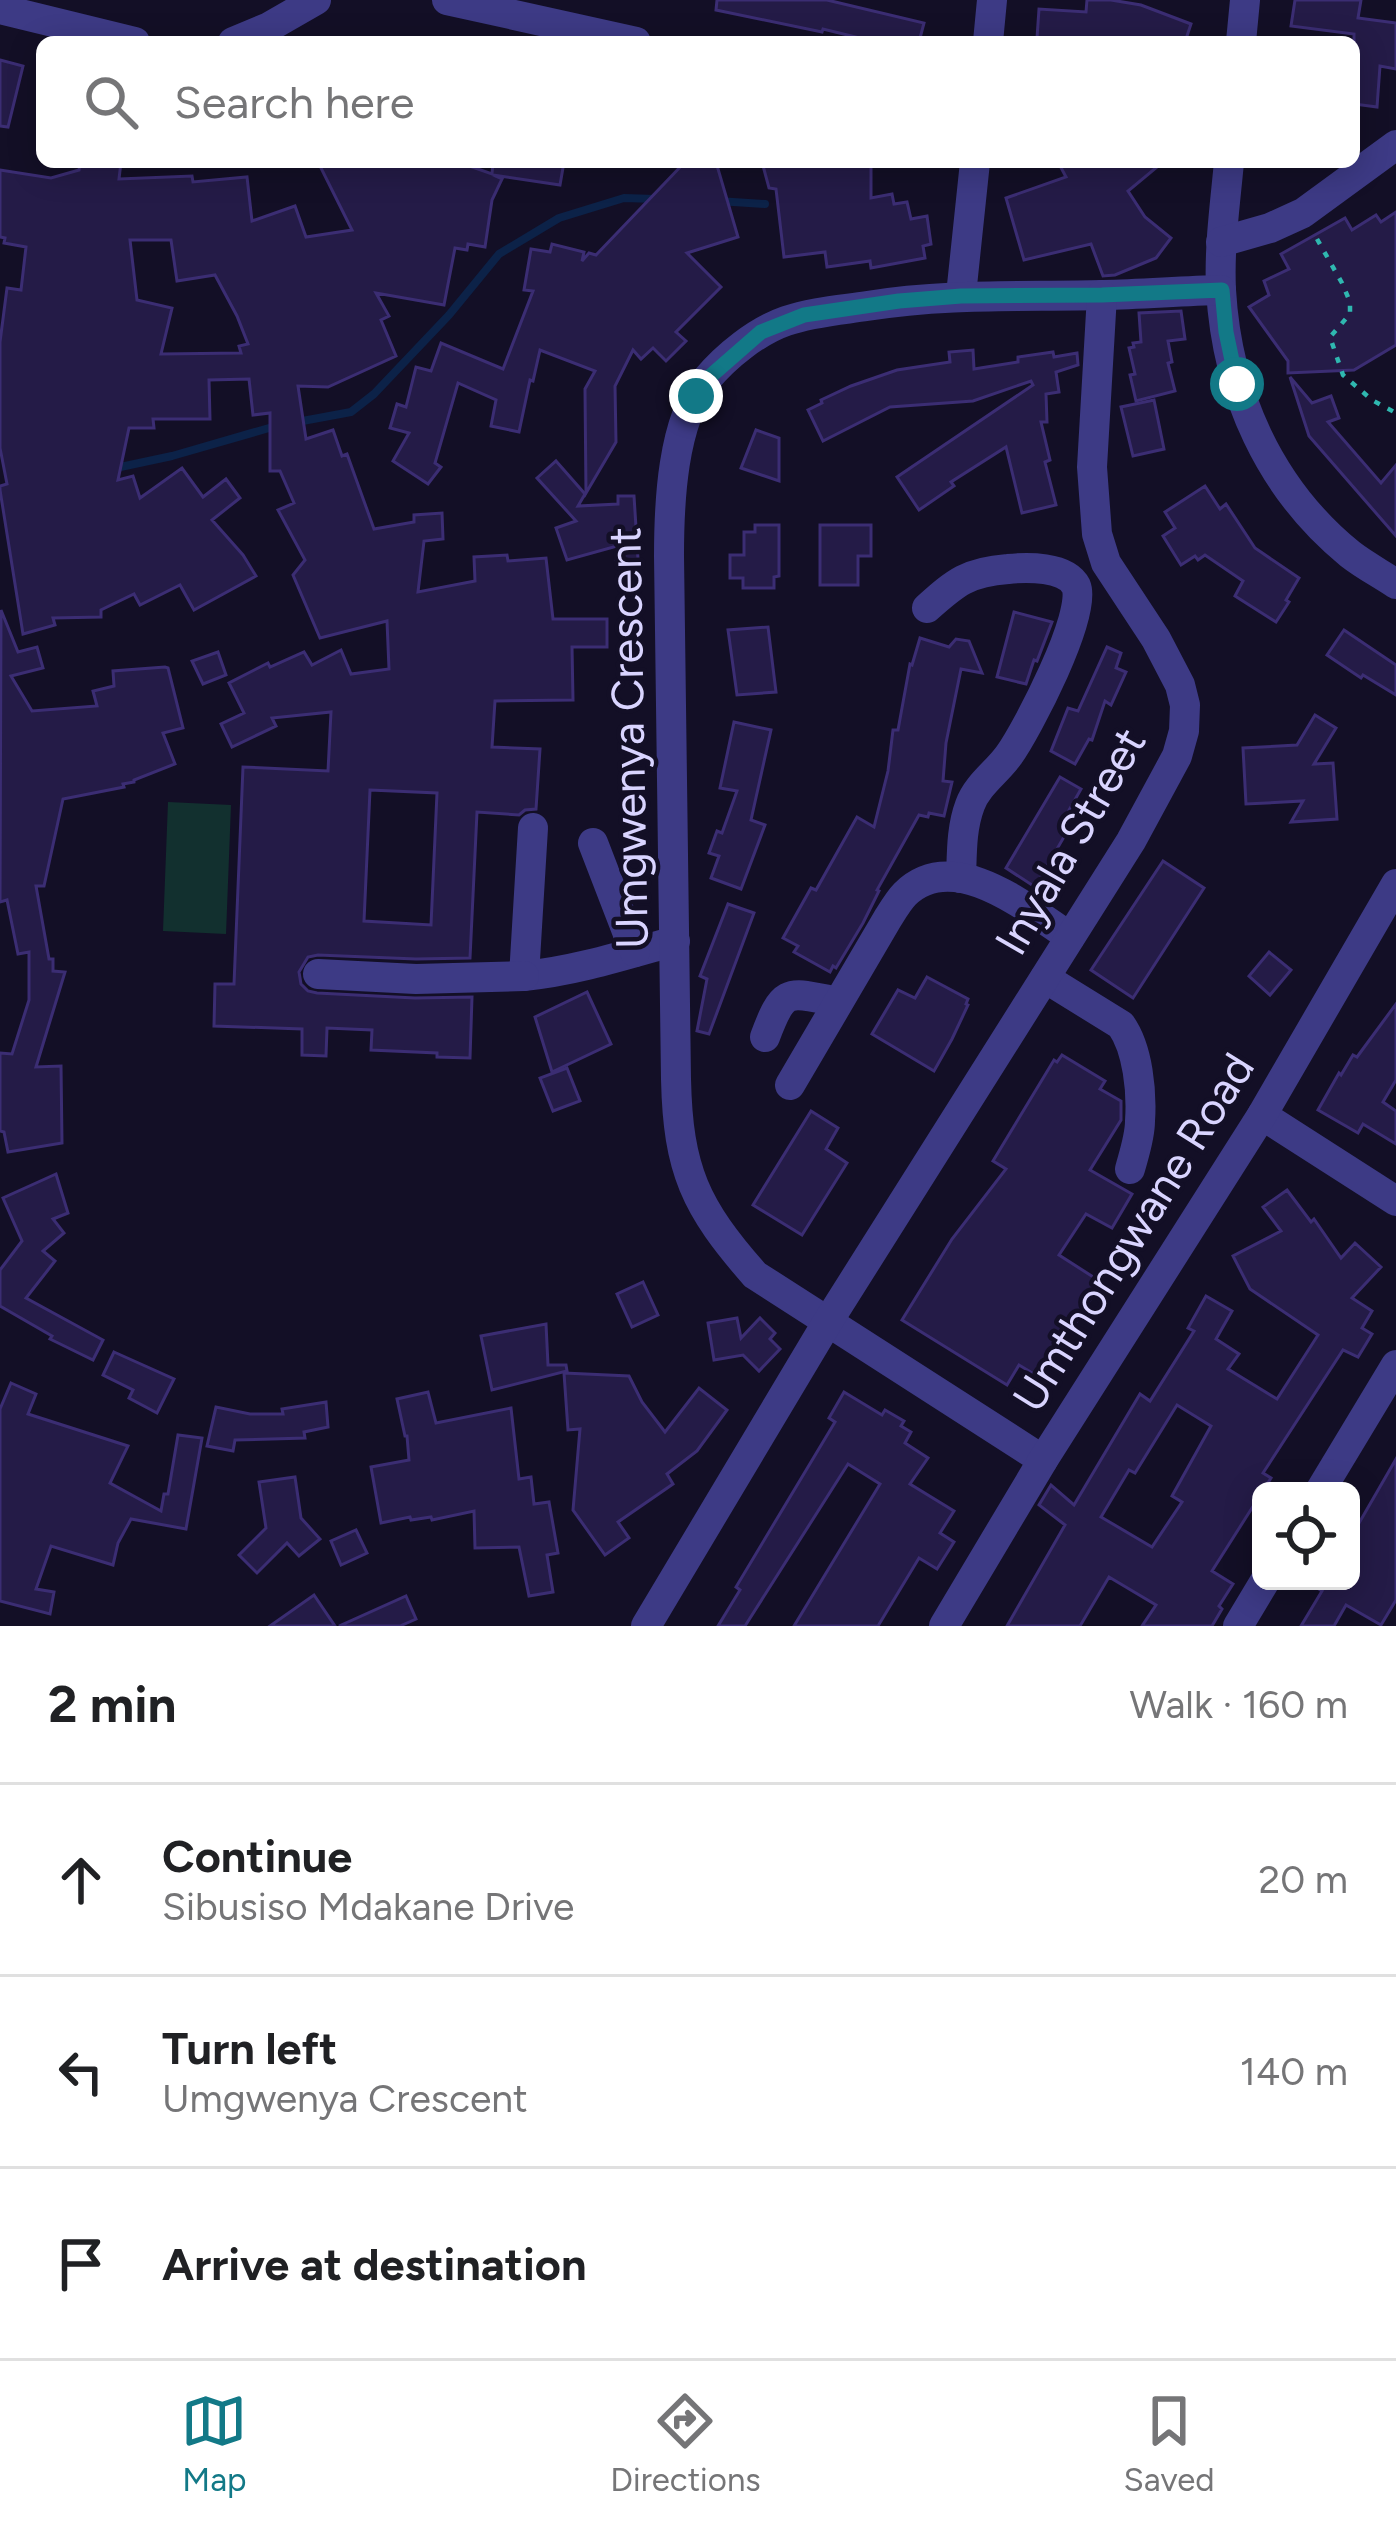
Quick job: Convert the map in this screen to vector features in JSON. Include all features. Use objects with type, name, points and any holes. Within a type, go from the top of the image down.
[{"type":"street","points":[[247,36],[316,0]]},
{"type":"street","points":[[446,0],[609,36]]},
{"type":"street","points":[[989,36],[992,0]]},
{"type":"street","points":[[1241,36],[1245,0]]},
{"type":"street","points":[[0,9],[110,36]]},
{"type":"street","points":[[1221,242],[1303,213],[1396,145]]},
{"type":"street","points":[[961,296],[974,168]]},
{"type":"street","points":[[1228,168],[1222,290],[1237,384],[1251,427],[1307,512],[1350,554],[1396,584]]},
{"type":"street","name":"Umgwenya Crescent","points":[[1043,1460],[755,1275],[701,1203],[684,1159],[677,1126],[671,490],[682,436],[706,380],[761,332],[787,320],[961,296],[1222,290]]},
{"type":"street","name":"Inyala Street","points":[[646,1626],[1177,756],[1184,731],[1180,685],[1106,562],[1097,534],[1093,467],[1102,295]]},
{"type":"street","points":[[927,608],[949,588],[978,572],[1050,571],[1069,577],[1077,588],[1074,624],[1025,729],[970,802],[962,834],[961,878]]},
{"type":"street","points":[[524,976],[533,828]]},
{"type":"street","points":[[593,843],[635,952]]},
{"type":"street","points":[[790,1084],[904,895],[918,884],[961,878],[992,886],[1070,937]]},
{"type":"street","name":"Umthongwane Road","points":[[944,1626],[1391,904]]},
{"type":"street","points":[[318,974],[416,979],[550,974],[675,941]]},
{"type":"street","points":[[1045,978],[1121,1025],[1128,1035],[1141,1123],[1130,1169]]},
{"type":"street","points":[[765,1037],[777,1005],[787,997],[838,1001]]},
{"type":"street","points":[[1262,1115],[1396,1201]]},
{"type":"street","points":[[1325,1482],[1396,1365]]},
{"type":"street","points":[[1238,1626],[1260,1590]]},
{"type":"path","points":[[1303,213],[1350,302],[1350,314],[1330,337],[1343,375],[1396,413]]},
{"type":"green space","points":[[168,802],[231,805],[226,934],[163,931]]},
{"type":"building","points":[[717,0],[827,0],[924,23],[921,36],[852,36],[716,10]]},
{"type":"building","points":[[1087,0],[1111,0],[1141,5],[1191,24],[1187,36],[1037,36],[1039,9],[1086,12]]},
{"type":"building","points":[[1295,0],[1361,0],[1358,18],[1396,23],[1396,69],[1380,66],[1377,107],[1360,105],[1360,36],[1291,26]]},
{"type":"building","points":[[0,60],[23,66],[8,127],[0,126]]},
{"type":"building","points":[[79,168],[120,168],[119,179],[192,176],[193,182],[247,177],[252,221],[295,206],[306,237],[352,230],[321,168],[475,168],[492,174],[492,168],[563,168],[560,185],[493,175],[502,179],[492,200],[485,247],[455,248],[444,305],[376,293],[389,316],[381,320],[396,356],[328,387],[298,386],[306,439],[333,430],[342,456],[347,454],[374,529],[414,522],[414,515],[442,513],[443,539],[424,541],[418,592],[475,581],[474,557],[546,558],[553,619],[607,619],[607,647],[572,647],[573,700],[495,701],[492,747],[540,749],[536,809],[519,815],[477,812],[470,958],[318,955],[308,957],[299,972],[301,984],[317,993],[472,997],[470,1058],[371,1050],[372,1030],[327,1028],[326,1056],[302,1055],[302,1029],[214,1026],[215,984],[234,984],[243,767],[328,771],[331,712],[272,718],[276,726],[232,747],[221,724],[244,713],[229,683],[304,652],[312,665],[341,650],[351,674],[389,669],[387,621],[320,638],[293,575],[305,560],[278,510],[294,503],[280,471],[270,471],[270,413],[253,415],[249,379],[209,380],[210,419],[153,419],[154,428],[129,428],[118,480],[133,476],[140,498],[182,468],[203,497],[226,479],[240,498],[212,520],[256,576],[194,610],[180,585],[140,605],[134,594],[101,610],[101,617],[53,618],[55,625],[23,634],[0,490],[7,484],[0,448],[0,342],[7,288],[21,290],[26,247],[4,243],[5,238],[0,237],[0,170],[51,178]],"holes":[[[130,240],[171,240],[177,281],[215,275],[248,344],[239,346],[241,353],[161,354],[172,308],[137,300]],[[370,790],[437,793],[431,925],[364,921]]]},
{"type":"building","points":[[679,168],[718,168],[738,237],[687,253],[721,287],[676,332],[686,341],[666,361],[653,348],[641,359],[633,350],[615,386],[616,442],[586,493],[585,389],[595,371],[540,350],[519,432],[491,426],[496,400],[458,383],[435,463],[441,467],[428,484],[393,461],[409,433],[390,428],[397,404],[406,407],[416,367],[431,371],[441,343],[503,369],[533,291],[524,290],[531,249],[550,252],[552,244],[584,252],[582,261],[589,253],[596,255]]},
{"type":"building","points":[[764,168],[871,168],[871,198],[892,194],[894,204],[907,202],[911,219],[927,216],[931,244],[923,246],[925,258],[871,268],[870,261],[827,267],[825,252],[784,257],[776,189],[769,188]]},
{"type":"building","points":[[1061,168],[1156,168],[1128,191],[1145,217],[1171,238],[1156,258],[1115,275],[1103,276],[1091,244],[1024,260],[1006,198],[1066,177]]},
{"type":"building","points":[[1396,212],[1396,345],[1354,370],[1288,373],[1288,361],[1249,307],[1269,295],[1264,281],[1289,269],[1281,254],[1345,218],[1352,230],[1376,215],[1381,222]]},
{"type":"building","points":[[1181,311],[1185,339],[1168,341],[1175,391],[1136,401],[1129,348],[1141,342],[1139,313]]},
{"type":"building","points":[[973,350],[974,369],[1018,362],[1018,357],[1077,353],[1078,365],[1056,372],[1059,392],[1046,394],[1047,422],[1041,422],[1056,505],[1022,513],[1006,447],[951,482],[954,486],[919,510],[897,477],[1033,385],[1031,381],[973,401],[890,407],[823,441],[808,410],[851,386],[897,370],[950,362],[949,352]]},
{"type":"building","points":[[1290,377],[1312,403],[1331,396],[1339,418],[1328,422],[1381,483],[1396,465],[1396,536],[1309,436]]},
{"type":"building","points":[[1154,400],[1164,449],[1133,456],[1121,407]]},
{"type":"building","points":[[756,430],[779,438],[779,481],[741,468]]},
{"type":"building","points":[[556,461],[585,494],[578,506],[618,504],[618,496],[634,496],[638,559],[616,560],[617,546],[567,560],[556,528],[576,521],[537,478]]},
{"type":"building","points":[[1205,486],[1220,509],[1226,504],[1255,548],[1299,578],[1276,622],[1235,596],[1243,581],[1205,555],[1181,565],[1163,536],[1175,528],[1165,512]]},
{"type":"building","points":[[755,525],[779,525],[779,576],[774,577],[774,588],[743,588],[743,578],[730,578],[730,555],[744,555],[744,532],[755,532]]},
{"type":"building","points":[[820,525],[871,525],[871,556],[858,556],[858,585],[820,585]]},
{"type":"building","points":[[1,610],[18,652],[37,647],[43,668],[11,676],[32,711],[97,706],[93,691],[114,686],[113,671],[165,667],[183,728],[163,733],[175,764],[124,787],[63,799],[44,886],[36,886],[53,971],[65,972],[36,1067],[61,1066],[62,1143],[8,1152],[0,1131],[0,1053],[12,1054],[29,1000],[29,952],[18,954],[7,900],[0,902]]},
{"type":"building","points":[[1014,612],[1052,622],[1026,684],[997,677]]},
{"type":"building","points":[[768,627],[776,692],[737,695],[728,630]]},
{"type":"building","points":[[1344,630],[1396,665],[1396,695],[1327,655]]},
{"type":"building","points":[[920,638],[949,647],[956,639],[969,641],[982,673],[961,669],[946,743],[943,781],[952,782],[944,816],[919,815],[863,923],[830,972],[794,952],[798,946],[783,938],[857,817],[874,827],[893,730],[898,730],[910,664]]},
{"type":"building","points":[[1107,647],[1121,653],[1116,668],[1126,672],[1111,705],[1105,701],[1092,740],[1075,764],[1051,751],[1068,708],[1078,711]]},
{"type":"building","points":[[218,652],[226,675],[203,684],[192,661]]},
{"type":"building","points":[[1315,715],[1336,728],[1314,764],[1333,763],[1337,819],[1291,822],[1303,801],[1246,804],[1243,748],[1297,745]]},
{"type":"building","points":[[734,722],[771,730],[751,820],[765,825],[741,889],[711,878],[719,856],[709,853],[717,831],[722,833],[737,791],[720,788]]},
{"type":"building","points":[[1060,777],[1081,789],[1060,826],[1068,830],[1035,887],[1006,868]]},
{"type":"building","points":[[1163,861],[1204,888],[1133,998],[1091,970]]},
{"type":"building","points":[[728,904],[754,913],[709,1034],[697,1031],[707,979],[700,976]]},
{"type":"building","points":[[1269,952],[1291,970],[1270,995],[1249,976]]},
{"type":"building","points":[[927,977],[968,999],[934,1071],[872,1034],[898,990],[915,998]]},
{"type":"building","points":[[587,992],[611,1044],[552,1072],[535,1017]]},
{"type":"building","points":[[1396,1004],[1396,1080],[1383,1102],[1396,1111],[1396,1144],[1363,1124],[1358,1133],[1318,1110],[1339,1073],[1353,1055],[1357,1057]]},
{"type":"building","points":[[1062,1055],[1105,1081],[1100,1089],[1121,1101],[1121,1120],[1090,1170],[1132,1194],[1112,1228],[1086,1214],[1059,1255],[1101,1282],[1039,1377],[1019,1365],[1007,1385],[902,1320],[952,1239],[1006,1169],[993,1161],[1054,1060]]},
{"type":"building","points":[[567,1068],[580,1101],[553,1111],[540,1078]]},
{"type":"building","points":[[811,1111],[838,1128],[826,1149],[847,1163],[802,1235],[753,1205]]},
{"type":"building","points":[[56,1174],[68,1213],[53,1219],[64,1233],[43,1251],[55,1261],[26,1298],[103,1340],[93,1360],[0,1306],[0,1270],[22,1241],[3,1198]]},
{"type":"building","points":[[1287,1190],[1341,1258],[1355,1243],[1381,1267],[1352,1298],[1372,1311],[1362,1328],[1372,1334],[1358,1357],[1343,1350],[1263,1473],[1271,1478],[1268,1482],[1252,1482],[1252,1508],[1212,1571],[1233,1584],[1212,1626],[1142,1626],[1156,1605],[1109,1577],[1080,1626],[1007,1626],[1065,1525],[1039,1505],[1051,1485],[1074,1505],[1140,1394],[1150,1401],[1194,1331],[1188,1328],[1206,1296],[1232,1311],[1216,1339],[1239,1354],[1228,1369],[1277,1399],[1318,1335],[1250,1289],[1233,1256],[1281,1231],[1263,1207]],"holes":[[[1177,1405],[1211,1426],[1172,1496],[1182,1502],[1152,1547],[1101,1517]]]},
{"type":"building","points":[[643,1282],[658,1315],[632,1327],[617,1294]]},
{"type":"building","points":[[737,1318],[741,1338],[760,1318],[775,1333],[770,1339],[780,1349],[759,1371],[743,1355],[714,1360],[708,1323]]},
{"type":"building","points":[[546,1324],[548,1365],[566,1365],[567,1371],[492,1390],[481,1336]]},
{"type":"building","points":[[114,1352],[174,1379],[157,1413],[129,1398],[133,1390],[103,1375]]},
{"type":"building","points":[[564,1373],[629,1376],[665,1432],[699,1388],[727,1410],[697,1451],[667,1474],[673,1484],[618,1522],[629,1538],[605,1555],[573,1510],[580,1429],[568,1430]]},
{"type":"building","points":[[11,1383],[36,1394],[28,1414],[128,1446],[110,1483],[161,1511],[178,1435],[202,1438],[186,1529],[131,1519],[113,1565],[51,1546],[36,1589],[54,1592],[50,1614],[0,1601],[0,1409]]},
{"type":"building","points":[[428,1392],[436,1423],[511,1408],[519,1479],[531,1477],[534,1504],[549,1502],[558,1553],[547,1555],[553,1592],[529,1596],[519,1547],[475,1548],[474,1511],[381,1523],[371,1467],[409,1460],[397,1399]]},
{"type":"building","points":[[844,1392],[882,1415],[885,1410],[904,1421],[901,1426],[911,1432],[905,1443],[928,1458],[910,1484],[954,1511],[940,1533],[954,1542],[937,1569],[919,1558],[878,1626],[794,1626],[880,1484],[848,1464],[745,1626],[718,1626],[740,1590],[736,1587],[835,1422],[829,1418]]},
{"type":"building","points":[[326,1402],[328,1427],[304,1432],[305,1438],[235,1440],[233,1451],[207,1446],[216,1407],[283,1414],[282,1409]]},
{"type":"building","points":[[1396,1459],[1396,1600],[1381,1625],[1346,1605],[1334,1626],[1301,1626],[1320,1590],[1360,1590],[1360,1521]]},
{"type":"building","points":[[295,1477],[301,1518],[320,1539],[299,1556],[287,1543],[257,1573],[239,1555],[266,1528],[259,1482]]},
{"type":"building","points":[[356,1530],[367,1553],[341,1565],[331,1541]]},
{"type":"building","points":[[314,1595],[335,1626],[270,1626]]},
{"type":"building","points":[[406,1596],[416,1619],[400,1626],[339,1626]]},
{"type":"waterway","points":[[297,422],[351,412],[374,394],[499,254],[559,218],[624,198],[655,199]]},
{"type":"waterway","points":[[718,201],[765,204]]},
{"type":"waterway","points":[[111,469],[276,426]]},
{"type":"route","points":[[696,396],[706,380],[761,332],[804,315],[961,296],[1222,290],[1237,384]]}]
